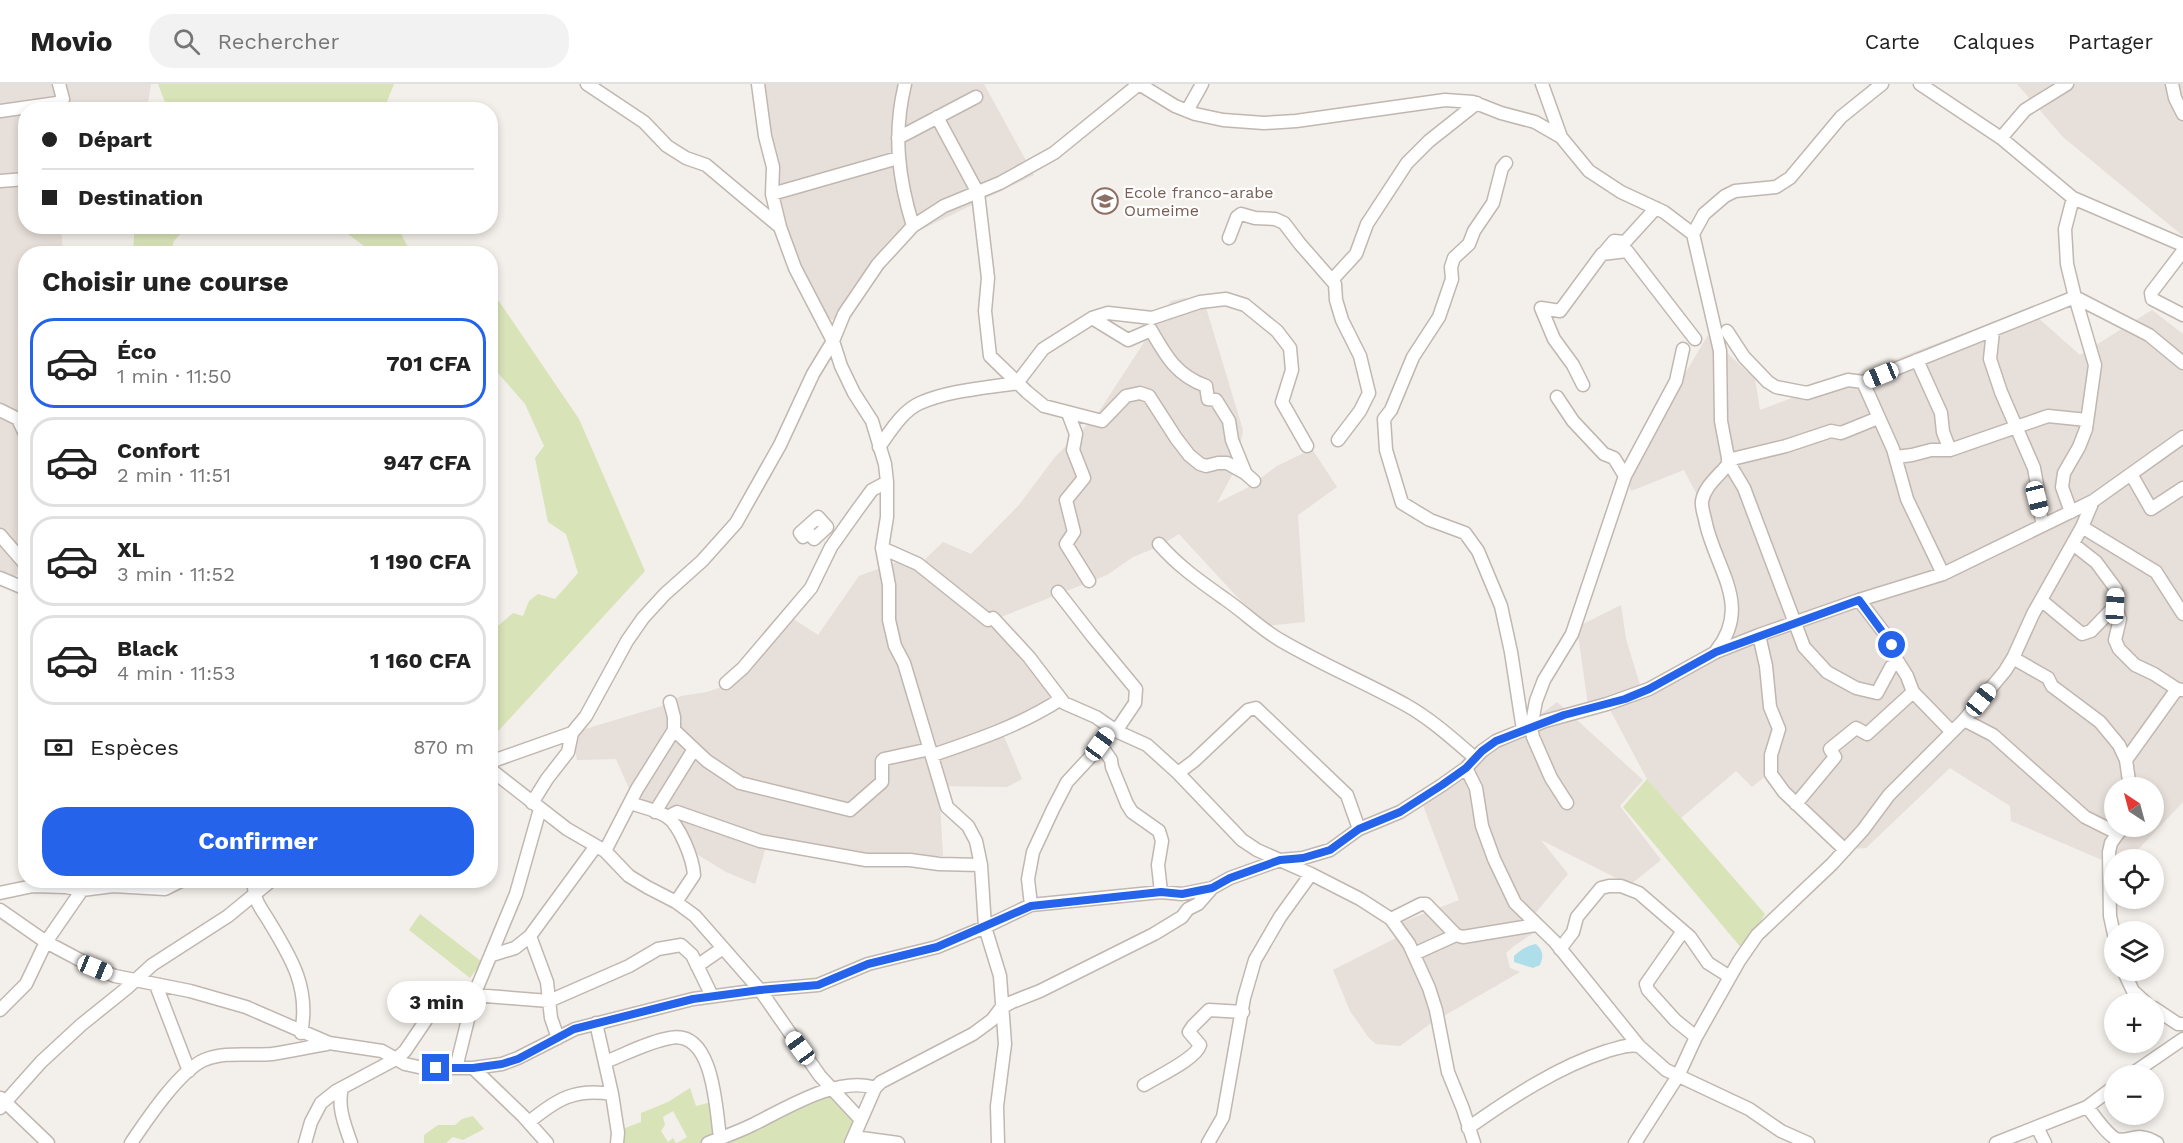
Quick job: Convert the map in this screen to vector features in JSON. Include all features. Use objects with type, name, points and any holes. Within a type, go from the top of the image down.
[{"type":"street","points":[[58,102],[63,99],[59,84]]},
{"type":"street","points":[[587,84],[644,122],[667,146],[686,158],[706,165],[780,227]]},
{"type":"street","points":[[758,84],[765,136],[773,167],[772,194],[780,227],[795,268],[833,341],[841,366],[854,393],[872,421],[885,464],[887,517],[882,548],[889,585],[889,620],[895,646],[904,663],[947,807],[974,833],[981,865],[985,927],[1000,976],[1005,1044],[997,1106],[998,1143]]},
{"type":"street","points":[[905,84],[897,158],[905,200],[914,226]]},
{"type":"street","points":[[456,1068],[474,995],[516,894],[536,806],[547,779],[568,752],[572,733],[586,716],[627,640],[643,618],[665,594],[702,561],[736,523],[780,445],[813,374],[833,341],[844,314],[878,264],[914,226],[944,206],[1000,183],[1054,153],[1139,84],[1187,111],[1223,120],[1264,123],[1296,121],[1445,100],[1477,103],[1501,113],[1535,122],[1562,137]]},
{"type":"street","points":[[1187,111],[1202,84]]},
{"type":"street","points":[[1542,84],[1562,137],[1589,171],[1621,192],[1656,208],[1693,234]]},
{"type":"street","points":[[1882,84],[1841,117],[1790,178],[1776,188],[1735,191],[1725,196],[1704,214],[1693,234],[1720,351],[1721,421],[1729,462],[1744,488],[1781,582],[1793,623],[1804,647],[1827,672],[1856,688],[1877,693],[1891,667]]},
{"type":"street","points":[[1920,84],[2001,138],[2073,198],[2183,245]]},
{"type":"street","points":[[2001,138],[2025,110],[2067,84]]},
{"type":"street","points":[[2172,84],[2175,98],[2183,114]]},
{"type":"street","points":[[898,138],[976,97]]},
{"type":"street","points":[[1332,280],[1356,254],[1367,224],[1407,163],[1429,141],[1477,103]]},
{"type":"street","points":[[0,111],[18,108]]},
{"type":"street","points":[[937,117],[978,193],[988,278],[985,312],[990,356],[1044,406],[1068,413],[1102,421],[1126,396],[1140,393],[1149,396],[1176,438],[1189,455],[1200,464],[1206,466],[1227,463],[1250,477],[1232,440],[1229,421],[1216,400],[1208,399],[1206,386],[1190,380],[1168,360],[1151,330],[1128,340],[1092,318]]},
{"type":"street","points":[[772,194],[897,158]]},
{"type":"street","points":[[1506,163],[1502,168],[1493,202],[1474,231],[1469,244],[1454,258],[1451,267],[1452,279],[1439,317],[1413,357],[1391,410],[1384,421],[1386,450],[1402,503],[1430,520],[1465,533],[1478,551],[1501,606],[1527,729],[1533,737],[1551,778],[1568,803]]},
{"type":"street","points":[[0,181],[18,180]]},
{"type":"street","points":[[2072,512],[2062,487],[2064,473],[2086,429],[2095,365],[2074,297],[2067,264],[2065,229],[2073,198]]},
{"type":"street","points":[[1583,385],[1573,365],[1554,339],[1541,308],[1560,311],[1614,242],[1626,242],[1656,208]]},
{"type":"street","points":[[1229,238],[1237,217],[1241,214],[1255,218],[1275,219],[1284,223],[1335,285],[1340,313],[1360,356],[1369,393],[1360,411],[1338,440]]},
{"type":"street","points":[[1603,254],[1627,251],[1695,339]]},
{"type":"street","points":[[2183,251],[2151,293],[2152,299],[2183,315]]},
{"type":"street","points":[[1727,331],[1744,357],[1768,382],[1776,387],[1806,393],[1848,380],[1863,382],[2074,297],[2149,335],[2183,363]]},
{"type":"street","points":[[879,447],[898,421],[919,404],[950,394],[1017,383],[1043,349],[1092,318],[1108,313],[1152,318],[1200,302],[1226,299],[1245,305],[1277,331],[1290,348],[1293,370],[1282,402],[1307,446]]},
{"type":"street","points":[[1993,331],[1990,359],[2034,468],[2038,490],[2037,499],[2043,525]]},
{"type":"street","points":[[1527,729],[1539,691],[1572,634],[1626,476],[1676,381],[1683,349]]},
{"type":"street","points":[[1917,360],[1941,412],[1943,432],[1950,450]]},
{"type":"street","points":[[1863,382],[1896,457],[1907,499],[1943,574]]},
{"type":"street","points":[[1557,397],[1573,422],[1604,454],[1614,458],[1626,476]]},
{"type":"street","points":[[0,410],[18,418]]},
{"type":"street","points":[[1068,413],[1076,434],[1073,450],[1084,478],[1066,500],[1074,532],[1066,544],[1089,581]]},
{"type":"street","points":[[1896,457],[1931,450],[1950,450],[2048,416],[2087,420]]},
{"type":"street","points":[[1716,652],[1728,633],[1732,606],[1728,581],[1708,531],[1702,503],[1709,485],[1729,462],[1831,431],[1841,433],[1878,418]]},
{"type":"street","points":[[0,910],[46,942],[95,968],[115,976],[246,1007],[328,1043],[382,1051],[414,1067],[473,1068],[502,1064],[518,1059],[574,1029],[596,1023],[693,999],[818,985],[868,964],[937,947],[1031,906],[1161,892],[1182,894],[1212,888],[1230,878],[1280,860],[1303,858],[1330,850],[1359,829],[1400,812],[1466,768],[1496,741],[1564,715],[1608,704],[1649,689],[1716,652],[1793,623],[1943,574],[2093,501],[2183,437]]},
{"type":"street","points":[[2131,474],[2151,509],[2183,488]]},
{"type":"street","points":[[726,683],[743,668],[811,588],[831,547],[858,509],[872,490],[887,482]]},
{"type":"street","points":[[1635,1143],[1678,1076],[1696,1037],[1757,935],[1845,850],[1888,795],[1964,720],[2005,671],[2082,527],[2093,501]]},
{"type":"street","points":[[2082,527],[2156,572],[2183,614]]},
{"type":"street","points":[[0,535],[18,556]]},
{"type":"street","points":[[1159,544],[1200,582],[1228,601],[1260,628],[1297,650],[1407,706],[1437,726],[1475,758]]},
{"type":"street","points":[[2073,544],[2096,562],[2116,590],[2115,606],[2120,619],[2115,640],[2119,650],[2135,664],[2180,690],[2126,760]]},
{"type":"street","points":[[882,548],[918,564],[991,619],[1029,657],[1060,699],[1069,706],[1096,717],[1114,729],[1147,745],[1178,773],[1242,840],[1257,850],[1360,899],[1391,919],[1414,954],[1429,988],[1436,1010],[1448,1072],[1474,1143]]},
{"type":"street","points":[[0,578],[18,586]]},
{"type":"street","points":[[1031,906],[1028,879],[1033,852],[1053,809],[1068,782],[1135,703],[1136,689],[1058,592]]},
{"type":"street","points":[[1859,600],[1892,645],[1894,657],[1908,676],[1913,692],[1951,731]]},
{"type":"street","points":[[2041,600],[2082,634],[2091,631],[2115,606]]},
{"type":"street","points":[[1759,636],[1766,666],[1770,707],[1779,729],[1770,755],[1771,774],[1784,792],[1845,850]]},
{"type":"street","points":[[2013,658],[2048,678],[2052,686],[2100,722],[2119,745],[2126,760],[2128,777]]},
{"type":"street","points":[[1796,804],[1835,757],[1830,749],[1856,728],[1867,734],[1913,692]]},
{"type":"street","points":[[674,730],[720,771],[741,783],[850,810],[882,782],[884,759],[932,752],[1013,725],[1060,699]]},
{"type":"street","points":[[492,955],[515,948],[530,936],[601,849],[674,730],[674,717],[670,702]]},
{"type":"street","points":[[1178,773],[1248,710],[1256,708],[1347,795],[1359,829]]},
{"type":"street","points":[[1964,720],[1993,735],[2085,817],[2104,824]]},
{"type":"street","points":[[498,759],[572,733]]},
{"type":"street","points":[[1100,744],[1112,760],[1112,767],[1132,812],[1159,831],[1162,841],[1158,865],[1161,892]]},
{"type":"street","points":[[661,814],[694,749]]},
{"type":"street","points":[[1466,768],[1476,788],[1482,826],[1508,892],[1515,903],[1560,949],[1639,1046],[1666,1070],[1749,1109],[1790,1138],[1808,1143]]},
{"type":"street","points":[[498,775],[567,829],[601,849],[629,876],[676,902],[695,916],[760,990],[820,1076],[861,1119]]},
{"type":"street","points":[[630,803],[661,814],[676,812],[760,841],[866,860],[910,860],[939,864],[981,865]]},
{"type":"street","points":[[661,814],[681,837],[693,867],[694,875],[676,902]]},
{"type":"street","points":[[2111,921],[2109,852],[2116,837]]},
{"type":"street","points":[[1208,1143],[1223,1116],[1244,998],[1259,951],[1311,874]]},
{"type":"street","points":[[1560,949],[1573,932],[1577,917],[1601,888],[1621,886],[1639,893],[1690,937],[1708,963],[1730,977]]},
{"type":"street","points":[[0,893],[24,888]]},
{"type":"street","points":[[71,888],[82,890],[97,888]]},
{"type":"street","points":[[147,888],[167,888]]},
{"type":"street","points":[[254,888],[253,896],[297,973],[305,1014],[302,1033]]},
{"type":"street","points":[[48,1143],[2,1103],[81,1025],[135,980],[170,953],[228,916],[262,888]]},
{"type":"street","points":[[898,1143],[852,1140],[875,1088],[881,1082],[896,1072],[973,1034],[992,1020],[1001,1008],[1146,938],[1182,917],[1212,888]]},
{"type":"street","points":[[0,1010],[26,984],[46,942],[82,890]]},
{"type":"street","points":[[1391,919],[1421,904],[1426,904],[1456,935],[1463,937],[1536,925]]},
{"type":"street","points":[[1683,931],[1646,984],[1648,990],[1675,1020],[1696,1037]]},
{"type":"street","points":[[1414,954],[1456,935]]},
{"type":"street","points":[[530,936],[547,982],[551,1018],[558,1038]]},
{"type":"street","points":[[474,995],[549,1001],[629,966],[658,949],[681,945],[688,949],[712,996]]},
{"type":"street","points":[[697,966],[723,948]]},
{"type":"street","points":[[156,985],[189,1071]]},
{"type":"street","points":[[305,1143],[311,1122],[328,1096],[396,1059],[405,1051],[426,1020],[429,1003],[434,996],[440,995],[470,1008]]},
{"type":"street","points":[[1144,1084],[1198,1050],[1200,1045],[1189,1032],[1209,1010],[1243,1012]]},
{"type":"street","points":[[2164,1015],[2178,1024],[2183,1024]]},
{"type":"street","points":[[596,1023],[612,1094],[618,1133],[617,1143]]},
{"type":"street","points":[[605,1062],[671,1037],[686,1040],[704,1057],[710,1071],[714,1140],[831,1089],[866,1084],[875,1088]]},
{"type":"street","points":[[2145,1065],[2183,1039]]},
{"type":"street","points":[[131,1143],[147,1119],[189,1071],[203,1060],[271,1054],[328,1043]]},
{"type":"street","points":[[1468,1128],[1530,1088],[1579,1061],[1629,1044],[1639,1046]]},
{"type":"street","points":[[473,1068],[529,1122],[547,1143]]},
{"type":"street","points":[[342,1088],[341,1109],[351,1143]]},
{"type":"street","points":[[529,1122],[547,1107],[578,1092],[595,1091],[612,1094]]},
{"type":"street","points":[[1996,1143],[2087,1107],[2104,1094]]},
{"type":"street","points":[[2087,1107],[2114,1138],[2124,1140],[2141,1136],[2157,1143]]},
{"type":"street","points":[[2037,1127],[2046,1143]]},
{"type":"shaded area","points":[[0,84],[151,84],[148,102],[18,102],[18,234],[62,234],[62,246],[18,246],[18,575],[0,582]]},
{"type":"shaded area","points":[[751,84],[984,84],[1034,175],[908,236],[888,257],[850,311],[832,320],[813,305],[783,228],[775,167]]},
{"type":"shaded area","points":[[2017,84],[2183,84],[2183,236],[2063,137]]},
{"type":"shaded area","points":[[1184,298],[1204,301],[1243,430],[1236,468],[1217,503],[1247,488],[1277,466],[1312,449],[1337,487],[1298,515],[1305,622],[1264,626],[1179,534],[1160,546],[1133,557],[1107,575],[991,621],[1059,699],[1003,734],[1022,779],[1007,787],[939,786],[943,856],[883,858],[766,847],[755,884],[726,872],[695,853],[684,831],[643,810],[631,793],[616,759],[577,760],[572,733],[662,706],[681,696],[707,692],[730,684],[789,616],[818,635],[859,576],[902,560],[917,567],[943,542],[971,554],[1019,505],[1055,457],[1096,416],[1171,301]]},
{"type":"shaded area","points":[[2028,309],[2080,355],[2152,310],[2183,334],[2183,802],[2164,822],[2164,777],[2104,777],[2104,837],[2150,837],[2139,849],[2104,849],[2104,860],[2102,860],[2011,821],[2010,806],[1950,768],[1866,848],[1850,849],[1832,842],[1780,796],[1772,771],[1752,787],[1736,771],[1681,818],[1647,779],[1609,708],[1589,712],[1577,627],[1621,605],[1626,639],[1640,685],[1718,652],[1735,614],[1696,493],[1684,470],[1631,491],[1626,472],[1708,335],[1755,379],[1760,410]]},
{"type":"shaded area","points":[[1557,702],[1643,780],[1620,806],[1661,860],[1630,885],[1541,840],[1568,874],[1527,923],[1535,932],[1506,953],[1510,968],[1520,972],[1430,1024],[1400,1046],[1376,1044],[1350,1011],[1333,970],[1400,936],[1392,926],[1459,900],[1421,800],[1463,774]]},
{"type":"green space","points":[[158,84],[394,84],[387,102],[165,102]]},
{"type":"green space","points":[[180,234],[172,246],[133,246],[134,235]]},
{"type":"green space","points":[[348,234],[401,234],[407,246],[364,246]]},
{"type":"green space","points":[[498,300],[579,419],[645,571],[498,731],[498,626],[513,613],[523,616],[529,601],[538,594],[555,599],[578,573],[566,534],[548,522],[535,458],[544,446],[525,404],[498,373]]},
{"type":"green space","points":[[1647,779],[1765,914],[1743,950],[1623,807]]},
{"type":"green space","points":[[420,914],[482,962],[470,978],[409,930]]},
{"type":"green space","points":[[690,1088],[696,1106],[712,1102],[719,1137],[704,1143],[677,1143],[687,1137],[673,1111],[663,1117],[665,1125],[661,1131],[668,1142],[673,1138],[676,1143],[618,1143],[620,1130],[641,1122],[641,1113],[668,1102]]},
{"type":"green space","points":[[829,1095],[857,1119],[845,1143],[724,1143]]},
{"type":"green space","points":[[473,1116],[484,1129],[463,1140],[453,1137],[446,1143],[424,1143],[424,1135],[438,1125],[455,1125],[462,1119]]},
{"type":"water","points":[[1536,944],[1542,953],[1540,965],[1533,968],[1514,962],[1514,956],[1526,947]]},
{"type":"place","name":"Ecole franco-arabe Oumeime","points":[[1105,201]]},
{"type":"route","points":[[436,1068],[473,1068],[502,1064],[518,1059],[574,1029],[693,999],[760,990],[808,988],[888,957],[909,955],[937,947],[1031,906],[1161,892],[1182,894],[1212,888],[1230,878],[1280,860],[1320,854],[1330,850],[1359,829],[1400,812],[1466,768],[1482,751],[1496,741],[1545,721],[1625,699],[1649,689],[1716,652],[1859,600],[1892,645]]}]
